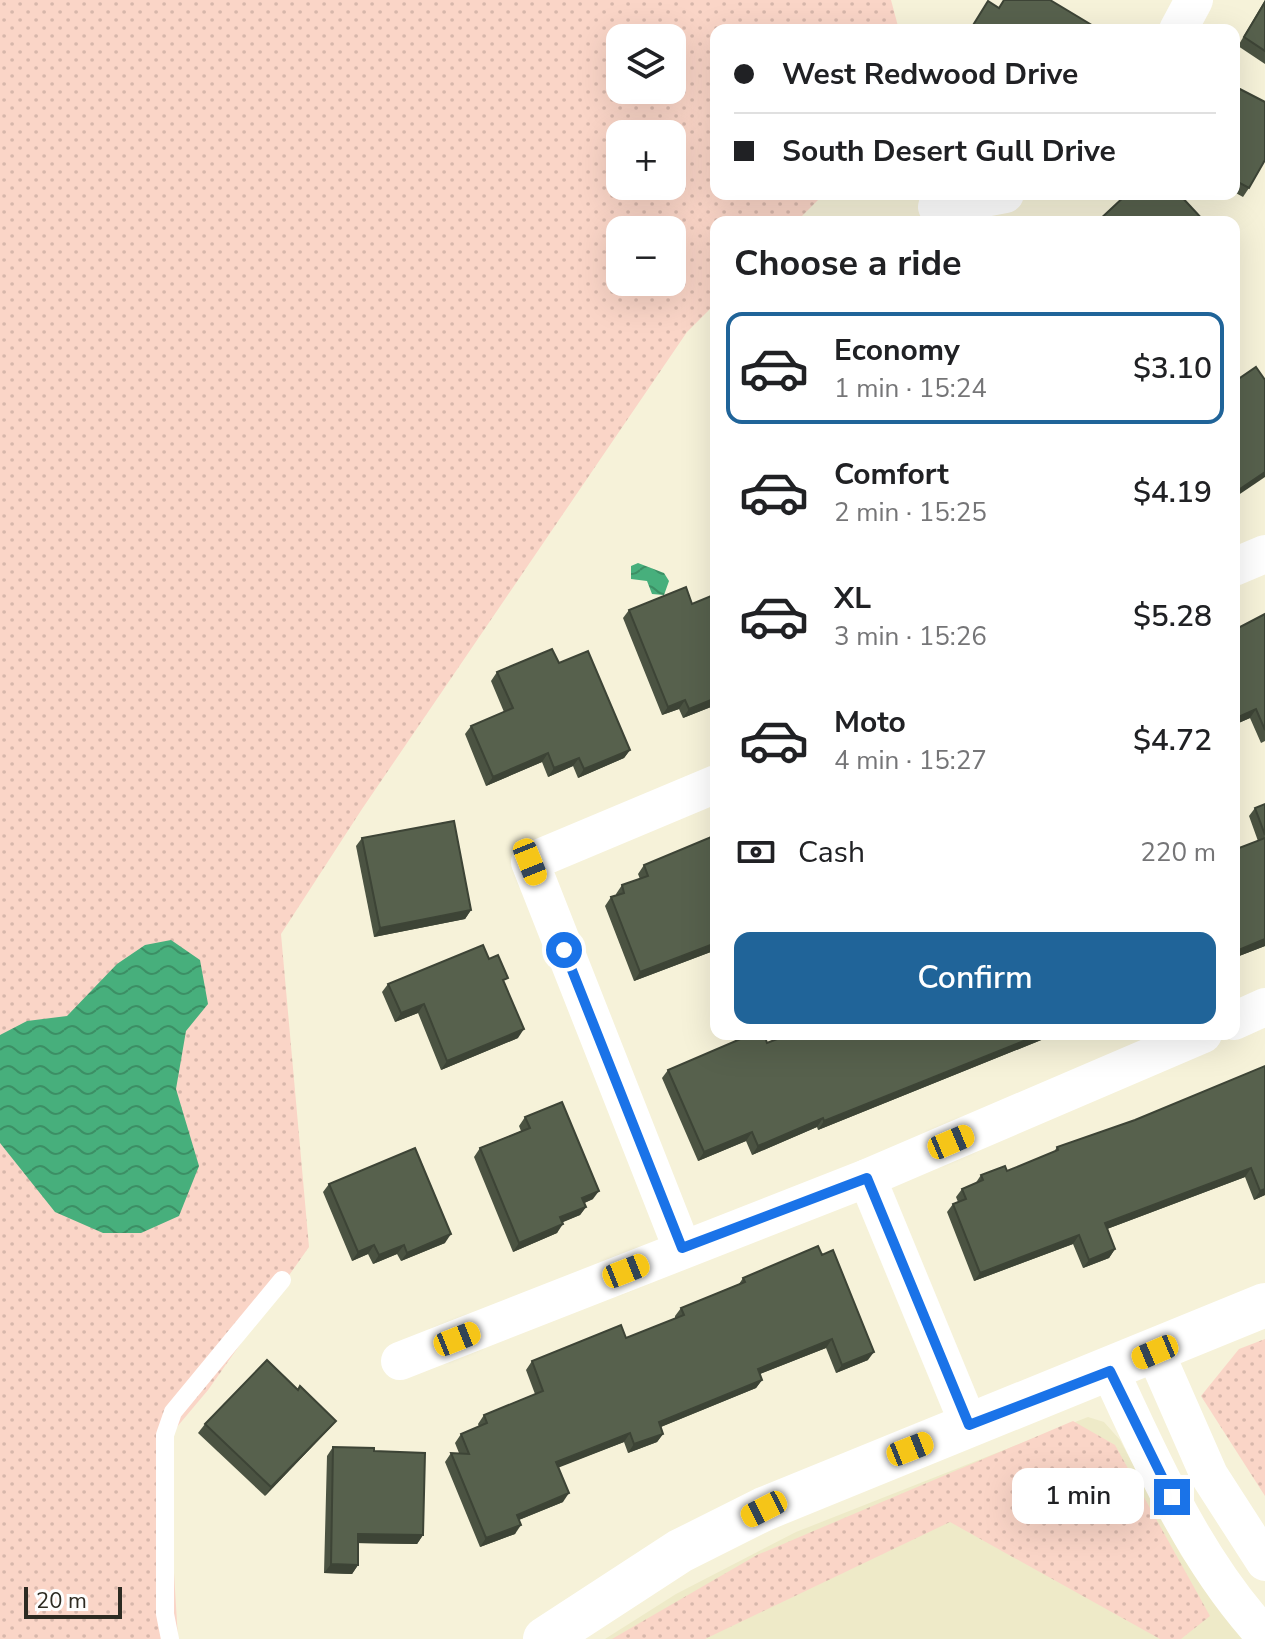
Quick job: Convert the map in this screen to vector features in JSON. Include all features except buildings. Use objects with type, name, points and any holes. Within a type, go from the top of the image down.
[{"type":"street","points":[[1181,24],[1194,0]]},
{"type":"street","points":[[937,207],[974,200]]},
{"type":"street","points":[[1240,564],[1265,554]]},
{"type":"street","points":[[682,1248],[530,862],[710,787]]},
{"type":"street","points":[[1240,1018],[1265,1007]]},
{"type":"street","points":[[400,1361],[867,1178],[1189,1040]]},
{"type":"street","points":[[867,1178],[969,1425]]},
{"type":"street","points":[[545,1639],[680,1551],[736,1523],[1265,1305]]},
{"type":"street","points":[[1155,1352],[1209,1475],[1265,1562]]},
{"type":"street","points":[[1110,1371],[1183,1516],[1227,1586],[1265,1636]]},
{"type":"lane","points":[[170,1639],[165,1614],[165,1435],[173,1412],[282,1280]]},
{"type":"shaded area","points":[[0,0],[891,0],[897,24],[710,24],[710,200],[818,200],[802,216],[710,216],[710,309],[687,332],[362,809],[281,934],[309,1247],[208,1390],[166,1440],[178,1639],[0,1639]]},
{"type":"shaded area","points":[[1265,1339],[1265,1496],[1201,1396],[1239,1349]]},
{"type":"shaded area","points":[[1088,1417],[1104,1422],[1120,1440],[1181,1555],[1242,1639],[605,1639],[676,1594],[796,1532]]},
{"type":"shaded area","points":[[1073,1421],[1115,1445],[1210,1616],[1181,1639],[1160,1639],[950,1522],[705,1639],[612,1639],[757,1555]]},
{"type":"water","points":[[638,563],[664,573],[669,581],[664,595],[652,594],[647,581],[631,579],[631,566]]},
{"type":"water","points":[[171,940],[200,960],[208,1004],[186,1031],[176,1089],[199,1166],[179,1216],[141,1233],[103,1233],[55,1212],[0,1143],[0,1035],[27,1021],[67,1016],[117,964],[145,945]]},
{"type":"route","points":[[564,950],[682,1248],[867,1178],[969,1425],[1110,1371],[1172,1497]]}]
